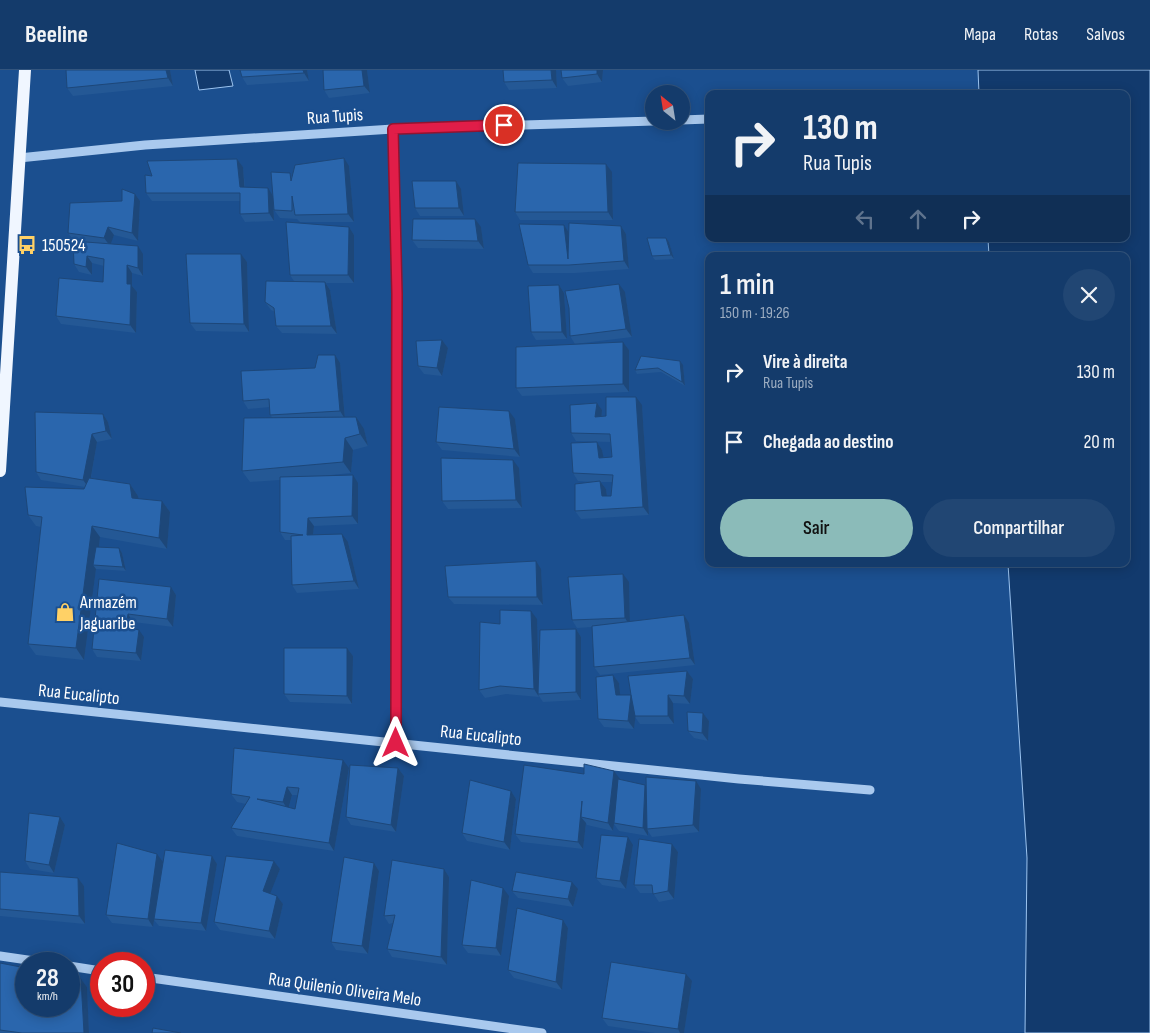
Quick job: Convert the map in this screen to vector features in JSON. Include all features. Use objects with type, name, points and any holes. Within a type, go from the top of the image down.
[{"type":"main road","points":[[0,471],[25,70]]},
{"type":"street","points":[[690,120],[705,119]]},
{"type":"street","name":"Rua Tupis","points":[[19,158],[145,145],[393,129],[645,121]]},
{"type":"street","points":[[393,129],[397,322],[396,743]]},
{"type":"street","name":"Rua Eucalipto","points":[[0,702],[739,779],[870,790]]},
{"type":"street","points":[[0,956],[15,958]]},
{"type":"street","name":"Rua Quilenio Oliveira Melo","points":[[155,979],[542,1033]]},
{"type":"water","points":[[195,70],[229,70],[233,86],[199,90]]},
{"type":"water","points":[[978,70],[1150,70],[1150,1033],[1025,1033],[1027,858],[1008,567],[1130,567],[1130,252],[989,252],[988,242],[1130,242],[1130,90],[979,90]]},
{"type":"building","points":[[66,70],[166,70],[168,78],[67,88]]},
{"type":"building","points":[[240,70],[303,70],[304,73],[242,77]]},
{"type":"building","points":[[323,70],[362,70],[364,86],[324,90]]},
{"type":"building","points":[[503,70],[551,70],[552,80],[504,82]]},
{"type":"building","points":[[561,70],[597,70],[597,74],[562,78]]},
{"type":"building","points":[[344,158],[348,214],[295,215],[292,196],[292,211],[274,210],[271,172],[290,173],[291,181],[295,165]]},
{"type":"building","points":[[237,159],[240,187],[268,188],[269,213],[240,214],[240,193],[146,193],[145,175],[152,176],[147,161]]},
{"type":"building","points":[[518,163],[606,164],[608,212],[515,212]]},
{"type":"building","points":[[412,181],[456,181],[459,208],[415,208]]},
{"type":"building","points":[[122,189],[135,194],[132,233],[108,227],[104,238],[68,233],[70,203],[122,201]]},
{"type":"building","points":[[413,219],[475,219],[478,241],[412,240]]},
{"type":"building","points":[[286,222],[349,227],[348,275],[290,275]]},
{"type":"building","points":[[569,223],[621,226],[624,261],[569,265],[528,265],[519,224],[564,225],[568,259]]},
{"type":"building","points":[[647,238],[666,238],[671,255],[652,256]]},
{"type":"building","points":[[73,241],[138,246],[138,268],[127,265],[127,284],[131,284],[130,325],[56,316],[59,278],[103,282],[104,259],[87,256],[86,267],[74,264]]},
{"type":"building","points":[[186,254],[241,254],[244,324],[190,323]]},
{"type":"building","points":[[266,281],[325,282],[331,326],[276,326],[274,308],[265,302]]},
{"type":"building","points":[[619,284],[626,329],[570,336],[569,308],[565,291]]},
{"type":"building","points":[[559,285],[562,332],[531,332],[528,286]]},
{"type":"building","points":[[442,340],[437,368],[418,366],[416,341]]},
{"type":"building","points":[[623,342],[623,384],[516,388],[516,347]]},
{"type":"building","points":[[318,355],[335,355],[340,411],[270,415],[269,399],[243,401],[241,371],[315,368]]},
{"type":"building","points":[[641,356],[680,361],[682,382],[658,368],[635,370]]},
{"type":"building","points":[[606,397],[636,397],[643,507],[575,511],[575,484],[600,481],[602,496],[611,496],[613,475],[573,473],[571,443],[597,442],[599,458],[612,457],[610,434],[571,433],[570,405],[597,403],[595,417],[606,416]]},
{"type":"building","points":[[439,407],[509,411],[514,449],[436,442]]},
{"type":"building","points":[[35,412],[103,414],[106,431],[92,434],[83,480],[36,472]]},
{"type":"building","points":[[356,417],[360,434],[345,438],[343,462],[242,471],[244,418]]},
{"type":"building","points":[[441,458],[513,460],[516,500],[442,501]]},
{"type":"building","points":[[353,475],[352,516],[308,518],[307,535],[342,534],[354,581],[292,585],[291,536],[303,535],[280,532],[280,477]]},
{"type":"building","points":[[89,478],[130,484],[132,498],[162,501],[159,538],[92,526],[76,648],[28,644],[42,517],[28,515],[25,487],[84,489]]},
{"type":"building","points":[[96,547],[119,548],[123,567],[93,565]]},
{"type":"building","points":[[536,561],[537,597],[448,597],[445,566]]},
{"type":"building","points":[[623,574],[625,618],[572,620],[568,577]]},
{"type":"building","points":[[99,579],[171,587],[167,619],[128,614],[126,627],[139,630],[136,653],[92,649]]},
{"type":"building","points":[[500,610],[531,611],[534,689],[500,686],[479,690],[480,622],[500,624]]},
{"type":"building","points":[[684,615],[690,658],[594,667],[592,626]]},
{"type":"building","points":[[576,629],[576,692],[538,694],[540,630]]},
{"type":"building","points":[[284,648],[347,648],[347,696],[284,694]]},
{"type":"building","points":[[687,671],[684,696],[668,695],[668,716],[635,716],[628,676]]},
{"type":"building","points":[[613,675],[616,695],[631,695],[628,721],[598,719],[596,677]]},
{"type":"building","points":[[687,712],[703,713],[702,733],[688,731]]},
{"type":"building","points":[[234,748],[343,760],[329,843],[231,828],[250,797],[231,794]],"holes":[[[287,787],[299,788],[295,809],[257,799],[283,802]]]},
{"type":"building","points":[[584,764],[614,771],[608,823],[581,817],[582,801],[578,842],[515,834],[524,765],[584,774]]},
{"type":"building","points":[[350,765],[398,768],[391,825],[346,817]]},
{"type":"building","points":[[646,777],[696,781],[693,825],[647,829]]},
{"type":"building","points":[[618,779],[645,785],[643,828],[614,823]]},
{"type":"building","points":[[470,780],[511,791],[504,842],[462,833]]},
{"type":"building","points":[[29,813],[60,817],[49,865],[25,861]]},
{"type":"building","points":[[601,835],[628,837],[620,881],[596,878]]},
{"type":"building","points":[[639,839],[672,844],[668,891],[653,894],[652,885],[634,885]]},
{"type":"building","points":[[117,843],[157,854],[148,919],[106,915]]},
{"type":"building","points":[[165,850],[212,856],[201,923],[154,919]]},
{"type":"building","points":[[226,856],[274,861],[263,891],[277,896],[269,931],[214,922]]},
{"type":"building","points":[[344,857],[374,863],[362,946],[331,942]]},
{"type":"building","points":[[392,860],[444,869],[441,957],[387,949],[395,915],[384,916]]},
{"type":"building","points":[[0,872],[78,878],[79,916],[0,909]]},
{"type":"building","points":[[516,872],[572,882],[568,899],[512,891]]},
{"type":"building","points":[[471,880],[503,888],[496,948],[462,945]]},
{"type":"building","points":[[517,908],[563,920],[556,982],[508,970]]},
{"type":"building","points":[[611,962],[686,974],[678,1029],[602,1018]]},
{"type":"building","points":[[0,963],[15,966],[15,1017],[80,1017],[81,979],[84,1033],[22,1033],[0,1030]]},
{"type":"building","points":[[153,1028],[181,1033],[152,1033]]},
{"type":"place","name":"150524","points":[[27,245]]},
{"type":"place","name":"Armazém Jaguaribe","points":[[65,612]]},
{"type":"route","points":[[396,743],[397,294],[393,129],[504,125]]}]
